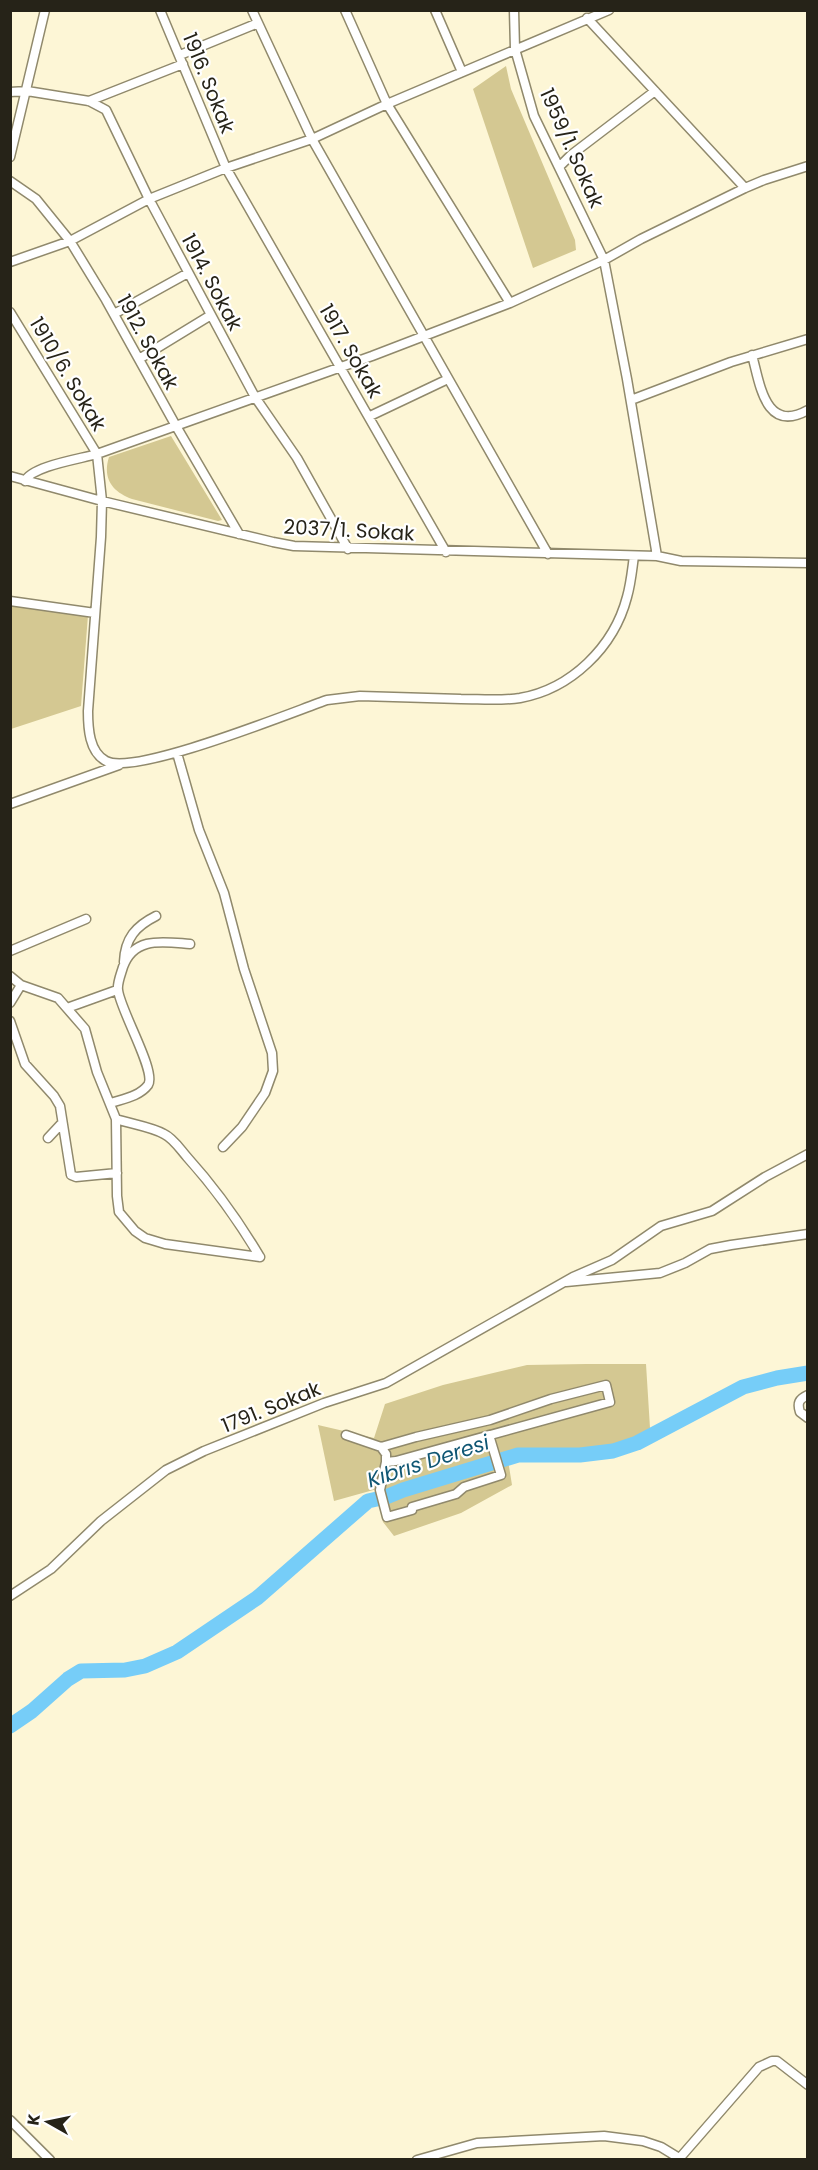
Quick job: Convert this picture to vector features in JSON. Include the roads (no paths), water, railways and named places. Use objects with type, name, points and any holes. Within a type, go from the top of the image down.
[{"type":"street","points":[[10,157],[45,10]]},
{"type":"street","name":"1916. Sokak","points":[[160,10],[226,168]]},
{"type":"street","points":[[252,10],[312,139],[548,554]]},
{"type":"street","points":[[345,10],[387,104],[510,303]]},
{"type":"street","points":[[435,10],[462,72]]},
{"type":"street","name":"1959/1. Sokak","points":[[514,10],[515,49],[534,116],[604,260]]},
{"type":"street","points":[[10,262],[70,241],[149,199],[226,168],[312,139],[387,104],[609,10]]},
{"type":"street","points":[[588,18],[745,188]]},
{"type":"street","points":[[10,92],[27,91],[89,100],[258,24]]},
{"type":"street","points":[[559,167],[571,155],[655,91]]},
{"type":"street","name":"1914. Sokak","points":[[89,100],[106,110],[149,199],[255,397],[297,458],[348,549]]},
{"type":"street","points":[[25,481],[27,475],[40,469],[97,454],[342,367],[510,303],[604,260],[641,239],[745,188],[807,166]]},
{"type":"street","name":"1917. Sokak","points":[[226,168],[446,552]]},
{"type":"street","name":"1912. Sokak","points":[[10,181],[36,199],[70,241],[239,534]]},
{"type":"street","points":[[604,260],[631,400],[657,556]]},
{"type":"street","points":[[114,314],[188,273]]},
{"type":"street","name":"1910/6. Sokak","points":[[10,312],[97,454]]},
{"type":"street","points":[[139,359],[211,315]]},
{"type":"street","points":[[631,400],[752,355],[807,339]]},
{"type":"street","points":[[752,355],[763,397],[770,408],[779,415],[787,416],[797,415],[807,410]]},
{"type":"street","points":[[369,416],[448,379]]},
{"type":"street","points":[[97,454],[102,501],[88,725],[90,737],[99,756],[106,761],[119,764]]},
{"type":"street","name":"2037/1. Sokak","points":[[10,476],[102,501],[294,546],[446,552],[657,556],[681,561],[807,563]]},
{"type":"street","points":[[10,804],[119,764],[177,753],[327,700],[360,696],[504,700],[536,694],[558,686],[593,658],[612,633],[627,599],[634,556]]},
{"type":"street","points":[[10,602],[95,613]]},
{"type":"street","points":[[177,753],[199,830],[224,893],[244,969],[272,1053],[273,1071],[265,1093],[242,1127],[223,1147]]},
{"type":"street","points":[[124,965],[124,947],[134,932],[156,916]]},
{"type":"street","points":[[10,951],[86,919]]},
{"type":"street","points":[[111,1103],[136,1095],[149,1084],[151,1075],[117,990],[129,954],[136,948],[160,942],[190,944]]},
{"type":"street","points":[[10,976],[21,985],[58,998],[85,1029],[116,1119],[119,1212],[135,1231],[145,1238],[196,1250],[260,1257],[234,1214],[214,1187],[167,1135],[155,1129],[116,1119]]},
{"type":"street","points":[[10,1003],[21,985]]},
{"type":"street","points":[[67,1008],[117,990]]},
{"type":"street","points":[[10,1021],[25,1064],[60,1106],[70,1175],[76,1177],[117,1173]]},
{"type":"street","points":[[48,1138],[62,1123]]},
{"type":"street","name":"1791. Sokak","points":[[10,1596],[51,1569],[101,1521],[166,1470],[204,1451],[324,1402],[386,1383],[586,1270],[612,1260],[661,1226],[705,1215],[765,1177],[807,1154]]},
{"type":"street","points":[[566,1282],[660,1273],[685,1263],[710,1249],[807,1234]]},
{"type":"street","points":[[346,1435],[381,1447],[490,1420],[551,1399],[606,1385],[610,1402],[386,1462]]},
{"type":"street","points":[[807,1395],[801,1398],[798,1405],[800,1412],[807,1418]]},
{"type":"street","points":[[381,1447],[386,1454],[382,1498],[387,1517],[456,1494],[464,1487],[501,1475],[489,1434]]},
{"type":"street","points":[[417,2160],[477,2143],[604,2136],[643,2141],[661,2147],[679,2159],[759,2067],[777,2061],[807,2085]]},
{"type":"street","points":[[10,2120],[50,2160]]},
{"type":"waterway","name":"Kıbrıs Deresi","points":[[10,1726],[81,1671],[125,1670],[145,1666],[177,1652],[257,1598],[368,1501],[518,1455],[580,1455],[613,1451],[637,1443],[743,1387],[808,1373]]}]
